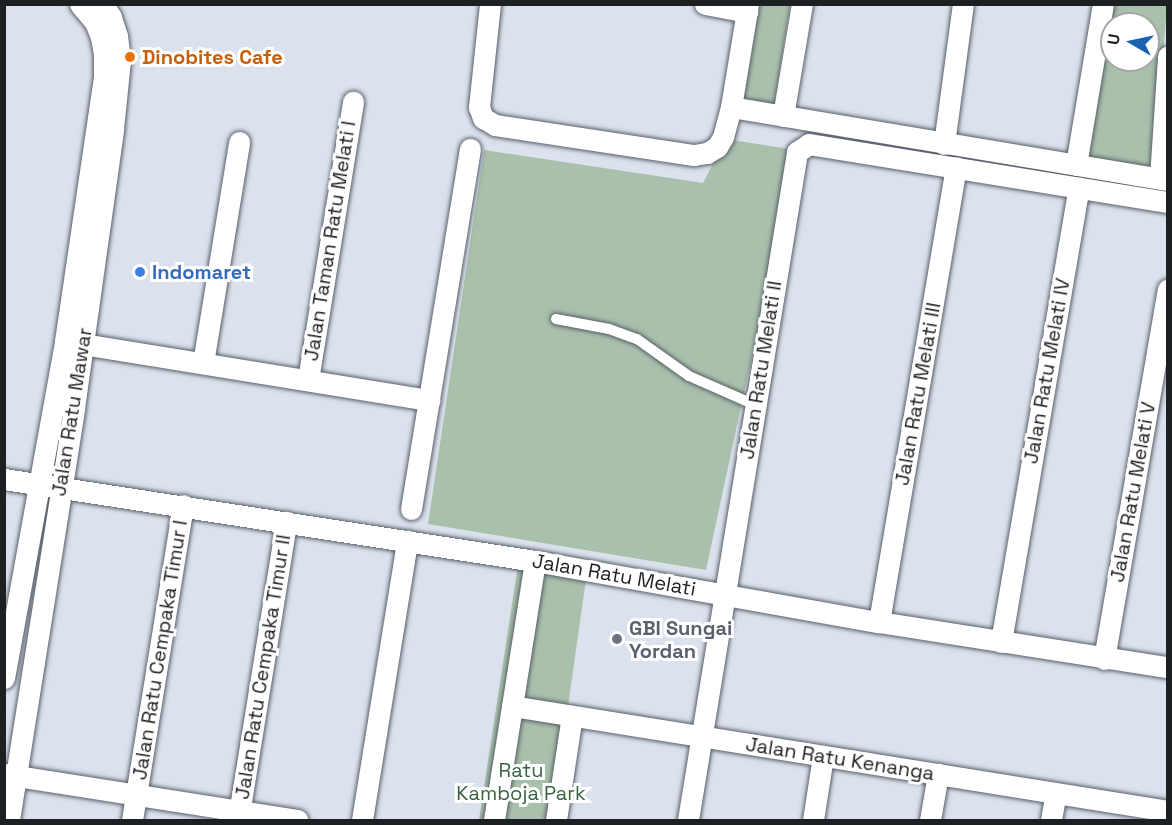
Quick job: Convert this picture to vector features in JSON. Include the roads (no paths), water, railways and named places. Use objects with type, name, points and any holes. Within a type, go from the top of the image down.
[{"type":"street","points":[[490,4],[479,107],[483,118],[495,125],[694,155],[707,153],[717,147],[723,137],[731,107],[748,8],[705,4]]},
{"type":"street","points":[[783,116],[802,4]]},
{"type":"street","points":[[944,144],[963,4]]},
{"type":"street","points":[[1076,165],[1103,4]]},
{"type":"street","name":"Jalan Ratu Mawar","points":[[4,678],[8,633],[50,485],[83,344],[113,129],[120,60],[117,36],[111,17],[90,6]]},
{"type":"street","name":"Jalan Ratu Mawar","points":[[9,820],[10,775],[50,485],[65,341],[104,77],[104,54],[90,6]]},
{"type":"street","points":[[731,107],[1163,179],[1167,56]]},
{"type":"street","name":"Jalan Taman Ratu Melati I","points":[[308,380],[353,102]]},
{"type":"street","points":[[203,363],[239,142]]},
{"type":"street","name":"Jalan Ratu Melati II","points":[[688,820],[796,157],[801,148],[809,144],[956,167]]},
{"type":"street","points":[[411,509],[470,149]]},
{"type":"street","points":[[956,167],[1167,202]]},
{"type":"street","name":"Jalan Ratu Melati III","points":[[879,622],[956,167]]},
{"type":"street","name":"Jalan Ratu Melati IV","points":[[1001,642],[1079,188]]},
{"type":"street","name":"Jalan Ratu Melati V","points":[[1104,659],[1167,290]]},
{"type":"street","name":"Jalan Taman Ratu Melati I","points":[[83,344],[429,400]]},
{"type":"street","name":"Jalan Ratu Melati","points":[[4,479],[535,561],[879,622],[1104,659],[1167,667]]},
{"type":"street","name":"Jalan Ratu Cempaka Timur I","points":[[132,820],[183,505]]},
{"type":"street","name":"Jalan Ratu Cempaka Timur II","points":[[239,816],[286,522]]},
{"type":"street","points":[[362,820],[407,541]]},
{"type":"street","points":[[494,820],[535,561]]},
{"type":"street","name":"Jalan Ratu Kenanga","points":[[512,706],[1056,793],[1166,814]]},
{"type":"street","points":[[556,820],[572,716]]},
{"type":"street","points":[[813,820],[823,756]]},
{"type":"street","points":[[930,820],[938,774]]},
{"type":"street","points":[[10,775],[136,795],[239,816],[297,820]]},
{"type":"street","points":[[1052,820],[1056,793]]},
{"type":"lane","points":[[556,318],[609,329],[637,339],[689,376],[756,405]]},
{"type":"place","name":"Dinobites Cafe","points":[[130,57]]},
{"type":"place","name":"Indomaret","points":[[140,272]]},
{"type":"place","name":"GBI Sungai Yordan","points":[[617,639]]},
{"type":"park label","name":"Ratu Kamboja Park","points":[[521,782]]}]
